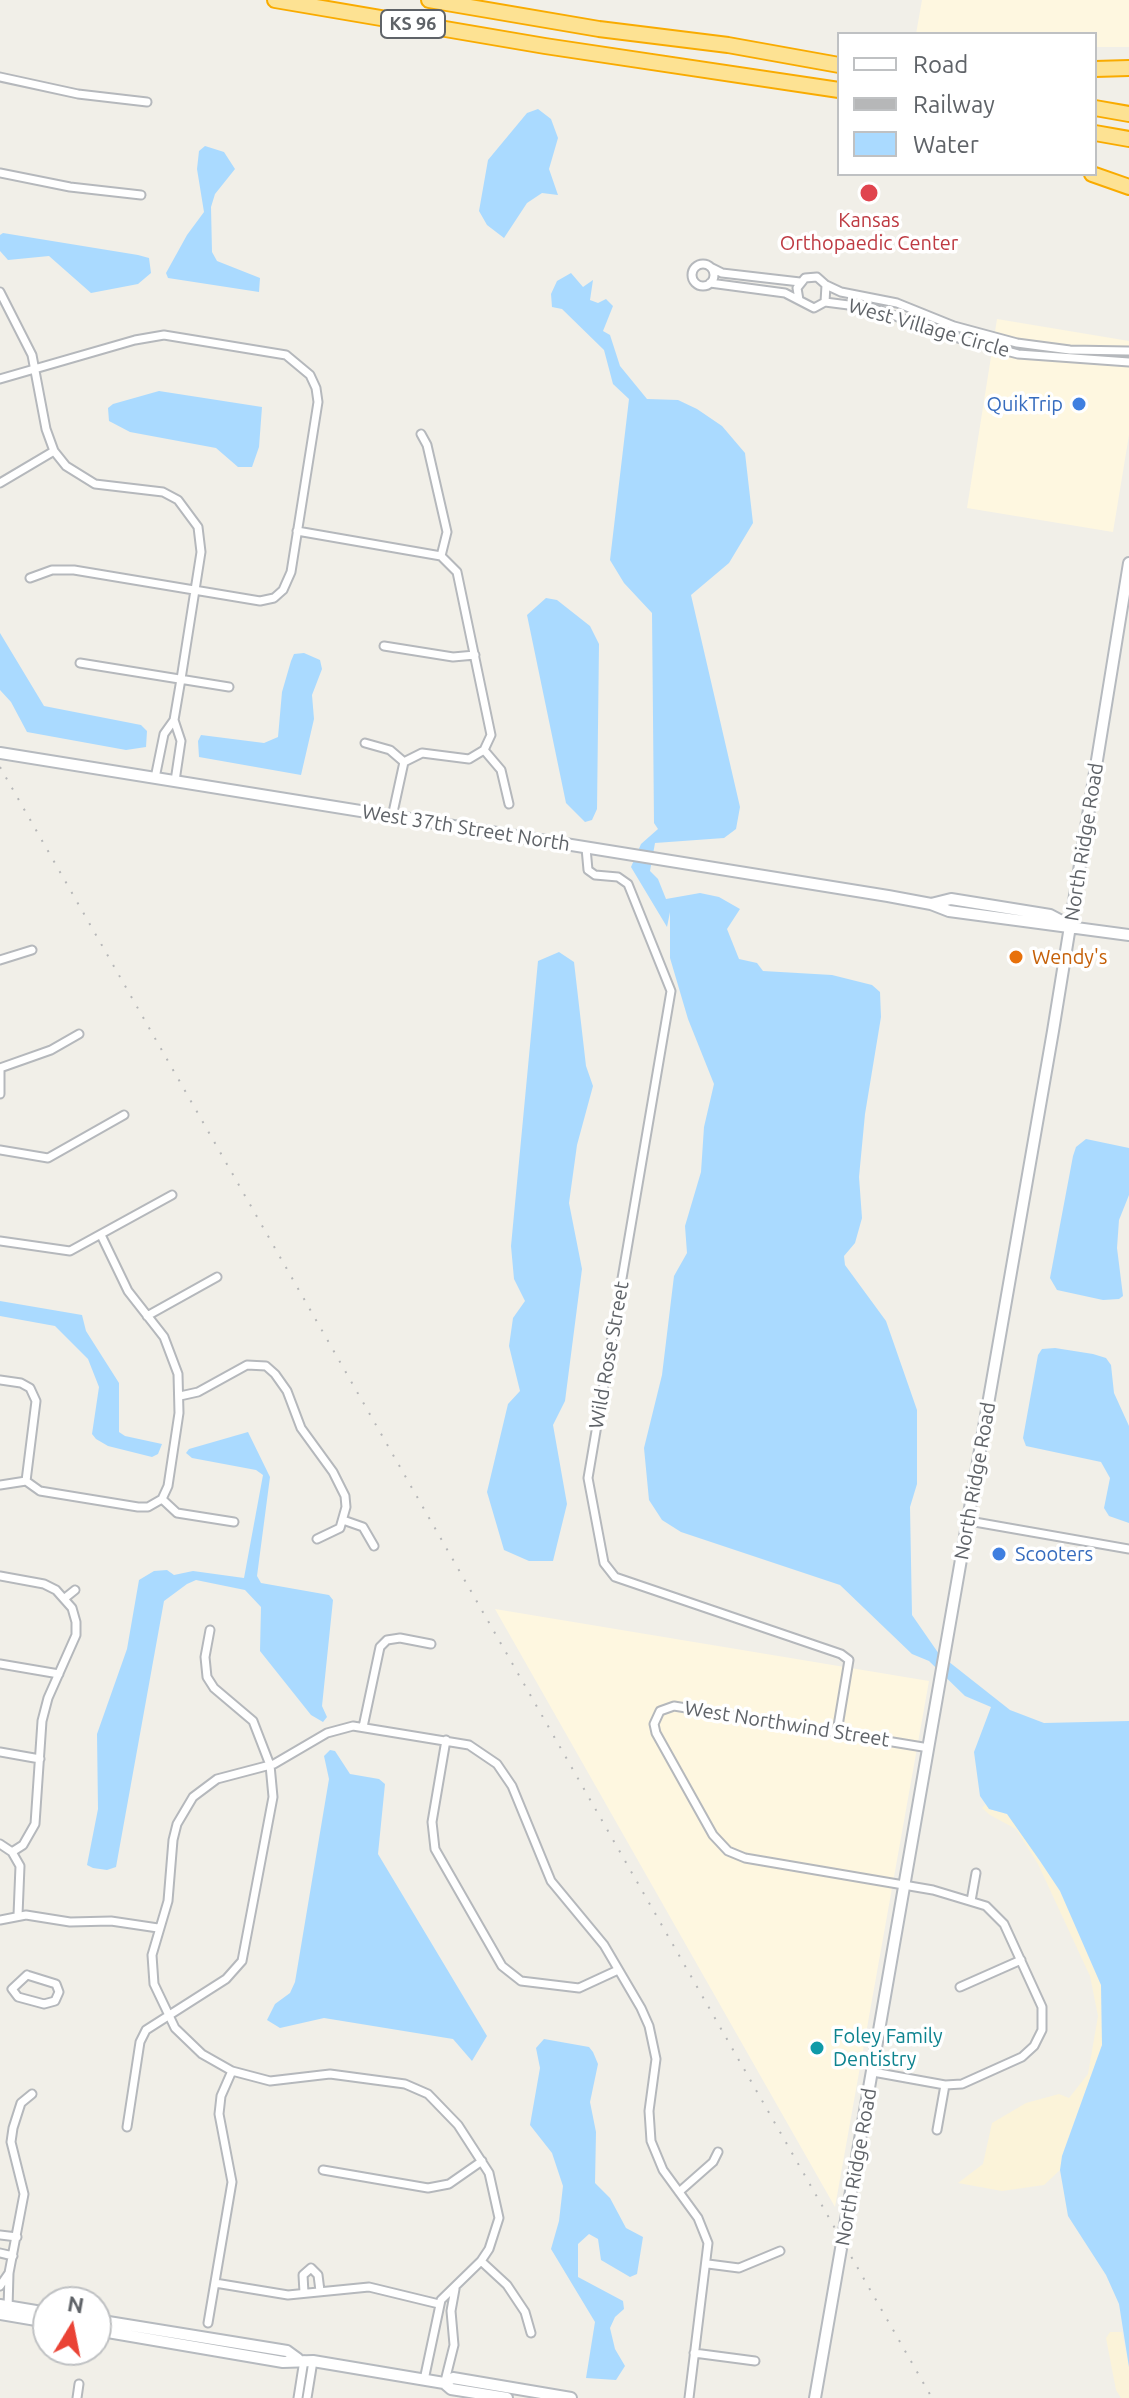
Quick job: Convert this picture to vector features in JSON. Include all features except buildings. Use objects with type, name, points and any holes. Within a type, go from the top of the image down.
[{"type":"highway","name":"KS 96","points":[[278,0],[594,54],[837,90]]},
{"type":"highway","name":"KS 96","points":[[429,0],[837,65]]},
{"type":"highway","points":[[1097,69],[1129,68]]},
{"type":"highway","points":[[1097,108],[1129,114]]},
{"type":"highway","points":[[1097,133],[1129,139]]},
{"type":"highway","points":[[1097,176],[1129,187]]},
{"type":"main road","name":"North Ridge Road","points":[[815,2398],[1071,926],[1129,563]]},
{"type":"main road","name":"West 37th Street North","points":[[0,753],[931,904],[949,911],[1049,927],[1071,926],[1129,935]]},
{"type":"main road","points":[[4,2310],[32,2312]]},
{"type":"main road","points":[[4,2310],[32,2318]]},
{"type":"main road","points":[[112,2324],[149,2334]]},
{"type":"main road","points":[[112,2331],[287,2351],[305,2360],[444,2383],[451,2389],[507,2398]]},
{"type":"main road","points":[[444,2383],[453,2378],[571,2398]]},
{"type":"street","points":[[0,77],[78,94],[147,102]]},
{"type":"street","points":[[0,173],[70,187],[141,195]]},
{"type":"street","points":[[700,264],[722,273],[800,282],[817,277],[826,285],[825,302],[808,307],[785,293],[698,284],[692,273],[700,264]]},
{"type":"street","points":[[710,283],[714,276],[712,268]]},
{"type":"street","points":[[799,300],[800,282]]},
{"type":"street","name":"West Village Circle","points":[[826,285],[841,292],[897,303],[954,326],[1017,343],[1070,350],[1129,351]]},
{"type":"street","points":[[0,292],[24,334],[36,368],[46,429],[54,451],[79,477],[95,484],[112,488],[151,489],[178,500],[191,513],[201,540],[174,720],[164,734],[155,778]]},
{"type":"street","name":"West Village Circle","points":[[825,302],[872,308],[964,340],[1018,354],[1129,362]]},
{"type":"street","points":[[0,379],[135,340],[164,335],[273,352],[298,362],[310,375],[318,402],[291,572],[283,590],[274,598],[260,601],[64,570],[30,578]]},
{"type":"street","points":[[421,434],[427,445],[447,532],[441,556]]},
{"type":"street","points":[[0,483],[54,451]]},
{"type":"street","points":[[297,531],[441,556],[457,572],[491,725],[484,750],[469,759],[422,753],[404,762]]},
{"type":"street","points":[[384,646],[453,657],[475,655]]},
{"type":"street","points":[[80,663],[229,687]]},
{"type":"street","points":[[174,720],[181,741],[175,781]]},
{"type":"street","points":[[365,743],[390,750],[404,762]]},
{"type":"street","points":[[484,750],[501,770],[509,804]]},
{"type":"street","points":[[392,817],[404,762]]},
{"type":"street","name":"Wild Rose Street","points":[[586,848],[588,870],[595,875],[618,877],[628,884],[671,991],[588,1478],[604,1563],[615,1577],[849,1660],[837,1732]]},
{"type":"street","points":[[0,960],[32,950]]},
{"type":"street","points":[[0,1094],[0,1069],[51,1050],[79,1034]]},
{"type":"street","points":[[0,1150],[48,1158],[124,1115]]},
{"type":"street","points":[[0,1241],[70,1251],[172,1195]]},
{"type":"street","points":[[0,1485],[26,1481],[40,1491],[138,1507],[148,1507],[162,1499],[168,1486],[180,1396],[174,1362],[164,1337],[128,1291],[101,1235]]},
{"type":"street","points":[[147,1316],[217,1277]]},
{"type":"street","points":[[180,1396],[198,1392],[247,1365],[266,1366],[287,1391],[306,1437],[333,1472],[345,1496],[343,1520],[333,1533],[317,1539]]},
{"type":"street","points":[[0,1380],[21,1383],[30,1388],[36,1401],[26,1481]]},
{"type":"street","points":[[162,1499],[177,1513],[234,1522]]},
{"type":"street","points":[[343,1520],[363,1527],[374,1546]]},
{"type":"street","points":[[969,1521],[1129,1549]]},
{"type":"street","points":[[0,1576],[44,1584],[65,1598],[72,1608],[76,1635],[42,1721],[35,1824],[23,1845],[12,1852]]},
{"type":"street","points":[[65,1598],[75,1590]]},
{"type":"street","points":[[127,2127],[140,2042],[146,2030],[232,1974],[246,1952],[273,1797],[270,1765],[253,1721],[210,1683],[205,1657],[210,1630]]},
{"type":"street","points":[[363,1727],[380,1647],[387,1640],[400,1638],[431,1644]]},
{"type":"street","points":[[0,1664],[59,1674]]},
{"type":"street","name":"West Northwind Street","points":[[905,1886],[745,1858],[728,1851],[713,1835],[656,1733],[654,1724],[660,1711],[674,1706],[929,1748]]},
{"type":"street","points":[[424,2380],[439,2304],[445,2293],[455,2289],[481,2261],[489,2249],[499,2218],[494,2186],[482,2161],[448,2111],[428,2094],[405,2084],[330,2074],[270,2081],[232,2071],[190,2044],[167,2016],[157,1996],[153,1976],[152,1955],[168,1901],[177,1824],[193,1797],[217,1779],[270,1765],[338,1728],[363,1727],[469,1745],[497,1764],[512,1786],[551,1881],[604,1945],[649,2026],[656,2059],[649,2111],[651,2141],[663,2170],[706,2234],[708,2264],[689,2398]]},
{"type":"street","points":[[446,1740],[432,1822],[435,1849],[502,1966],[521,1981],[579,1988],[618,1970]]},
{"type":"street","points":[[0,1752],[40,1759]]},
{"type":"street","points":[[0,1844],[12,1852],[22,1874],[18,1915]]},
{"type":"street","points":[[971,1901],[976,1873]]},
{"type":"street","points":[[873,2072],[945,2085],[969,2082],[1022,2057],[1039,2039],[1043,2022],[1042,2007],[1000,1917],[986,1906],[971,1901],[905,1886]]},
{"type":"street","points":[[0,1920],[18,1915],[158,1928]]},
{"type":"street","points":[[960,1987],[1021,1960]]},
{"type":"street","points":[[0,1989],[12,1989],[23,2000],[44,2004],[55,2001],[59,1992],[52,1980],[31,1975],[22,1978],[12,1989]]},
{"type":"street","points":[[208,2323],[232,2182],[219,2105],[232,2071]]},
{"type":"street","points":[[937,2130],[945,2085]]},
{"type":"street","points":[[4,2310],[24,2194],[11,2142],[21,2103],[32,2094]]},
{"type":"street","points":[[679,2192],[713,2162],[718,2152]]},
{"type":"street","points":[[323,2170],[428,2188],[449,2184],[482,2161]]},
{"type":"street","points":[[0,2235],[17,2237]]},
{"type":"street","points":[[708,2264],[739,2268],[780,2251]]},
{"type":"street","points":[[0,2253],[13,2256]]},
{"type":"street","points":[[481,2261],[507,2285],[525,2312],[531,2333]]},
{"type":"street","points":[[304,2293],[303,2275],[311,2268],[318,2275],[320,2291]]},
{"type":"street","points":[[0,2286],[9,2273]]},
{"type":"street","points":[[215,2283],[288,2295],[379,2288],[439,2304]]},
{"type":"street","points":[[444,2383],[454,2345],[451,2305],[455,2289]]},
{"type":"street","points":[[694,2353],[755,2361]]},
{"type":"street","points":[[298,2398],[305,2360]]},
{"type":"street","points":[[305,2360],[307,2398]]},
{"type":"street","points":[[77,2398],[79,2384]]},
{"type":"shaded area","points":[[922,0],[1129,0],[1129,47],[1097,47],[1097,32],[916,32]]},
{"type":"shaded area","points":[[997,319],[1129,341],[1129,435],[1113,532],[967,508]]},
{"type":"shaded area","points":[[495,1609],[929,1681],[835,2207]]},
{"type":"sand","points":[[986,1804],[989,1809],[1007,1814],[1015,1823],[1060,1891],[1101,1985],[1102,2045],[1062,2156],[1060,2170],[1044,2185],[1002,2191],[958,2183],[983,2164],[992,2123],[1026,2103],[1059,2094],[1069,2098],[1088,2074],[1098,2016],[1090,1976],[1038,1864],[1016,1829],[990,1815],[982,1808]]},
{"type":"sand","points":[[1110,2332],[1122,2332],[1129,2367],[1129,2398],[1121,2398],[1116,2390],[1106,2338]]},
{"type":"water","points":[[538,109],[551,119],[558,138],[549,169],[558,195],[542,193],[527,203],[504,238],[487,225],[479,211],[488,160],[527,113]]},
{"type":"water","points":[[205,146],[224,152],[235,169],[215,194],[211,207],[212,252],[217,261],[260,278],[259,292],[168,278],[166,273],[204,212],[197,169],[199,151]]},
{"type":"water","points":[[3,233],[138,255],[149,258],[151,273],[138,284],[91,293],[49,256],[8,260],[0,251],[0,235]]},
{"type":"water","points":[[571,273],[583,287],[593,280],[590,300],[598,303],[606,299],[613,306],[603,331],[610,335],[620,366],[647,399],[678,400],[697,409],[722,426],[745,453],[753,523],[729,563],[691,595],[740,807],[736,829],[724,838],[655,843],[650,871],[658,879],[666,899],[700,893],[719,897],[740,909],[727,929],[739,959],[757,963],[763,971],[832,975],[872,985],[880,992],[881,1017],[865,1114],[859,1177],[862,1218],[855,1243],[844,1256],[845,1265],[886,1321],[917,1410],[917,1484],[910,1507],[912,1615],[939,1654],[1010,1710],[1044,1723],[1129,1721],[1129,2367],[1119,2304],[1106,2275],[1068,2216],[1060,2170],[1062,2156],[1102,2045],[1101,1985],[1060,1891],[1007,1814],[989,1809],[980,1796],[974,1752],[991,1707],[965,1696],[929,1661],[912,1654],[840,1585],[681,1532],[662,1520],[649,1500],[644,1448],[662,1375],[674,1276],[687,1253],[685,1226],[701,1172],[704,1127],[714,1084],[688,1019],[670,958],[670,912],[667,927],[631,867],[641,844],[658,829],[654,823],[652,613],[624,583],[610,560],[629,399],[613,384],[604,350],[562,309],[552,307],[551,294],[557,281]]},
{"type":"water","points":[[159,391],[262,407],[259,447],[252,467],[238,467],[216,448],[130,432],[109,421],[108,408],[113,404]]},
{"type":"water","points":[[546,598],[557,600],[590,626],[599,644],[597,809],[592,820],[585,822],[566,803],[527,615]]},
{"type":"water","points":[[0,633],[44,706],[141,725],[147,731],[146,747],[126,750],[27,732],[11,702],[0,690]]},
{"type":"water","points":[[304,653],[320,660],[322,669],[312,695],[314,719],[301,775],[199,757],[198,741],[201,735],[264,743],[278,737],[282,692],[291,661],[294,654]]},
{"type":"water","points":[[559,952],[574,962],[586,1066],[593,1086],[577,1145],[569,1203],[582,1269],[565,1401],[553,1425],[567,1504],[553,1561],[529,1561],[504,1550],[487,1492],[508,1404],[520,1391],[509,1346],[513,1318],[525,1301],[514,1279],[511,1246],[538,961]]},
{"type":"water","points":[[1086,1139],[1129,1148],[1129,1195],[1119,1220],[1117,1248],[1123,1296],[1119,1299],[1103,1300],[1057,1290],[1050,1278],[1073,1156],[1076,1147]]},
{"type":"water","points":[[0,1301],[82,1315],[86,1331],[119,1383],[119,1432],[162,1444],[158,1454],[152,1457],[108,1446],[96,1439],[92,1434],[99,1387],[88,1359],[55,1326],[0,1316]]},
{"type":"water","points":[[1042,1349],[1093,1354],[1106,1358],[1111,1365],[1114,1393],[1129,1426],[1129,1523],[1109,1516],[1104,1508],[1110,1478],[1101,1462],[1026,1446],[1023,1438],[1038,1355]]},
{"type":"water","points":[[248,1432],[270,1477],[257,1576],[261,1583],[329,1595],[333,1600],[322,1706],[327,1717],[323,1722],[311,1715],[260,1651],[261,1607],[245,1590],[196,1580],[187,1584],[164,1601],[116,1867],[107,1870],[93,1868],[87,1865],[98,1809],[97,1734],[127,1649],[139,1580],[154,1571],[167,1570],[174,1575],[193,1571],[244,1578],[263,1475],[256,1470],[192,1458],[186,1453],[189,1449]]},
{"type":"water","points":[[330,1750],[335,1751],[350,1774],[379,1779],[385,1784],[378,1854],[487,2036],[472,2061],[453,2039],[324,2018],[280,2028],[267,2020],[275,2004],[290,1993],[295,1982],[329,1779],[324,1756]]},
{"type":"water","points":[[544,2039],[589,2047],[593,2052],[598,2064],[590,2102],[596,2132],[595,2183],[610,2198],[626,2228],[643,2237],[637,2274],[630,2277],[601,2260],[598,2239],[589,2234],[578,2244],[578,2277],[623,2301],[624,2309],[615,2317],[610,2328],[615,2349],[625,2366],[616,2380],[586,2378],[595,2322],[551,2249],[559,2221],[563,2186],[552,2153],[530,2125],[540,2068],[536,2048]]},
{"type":"railway","points":[[0,767],[932,2398]]},
{"type":"place","name":"Kansas Orthopaedic Center","points":[[869,193]]},
{"type":"place","name":"QuikTrip","points":[[1079,404]]},
{"type":"place","name":"Wendy's","points":[[1016,957]]},
{"type":"place","name":"Scooters","points":[[999,1554]]},
{"type":"place","name":"Foley Family Dentistry","points":[[817,2048]]}]
